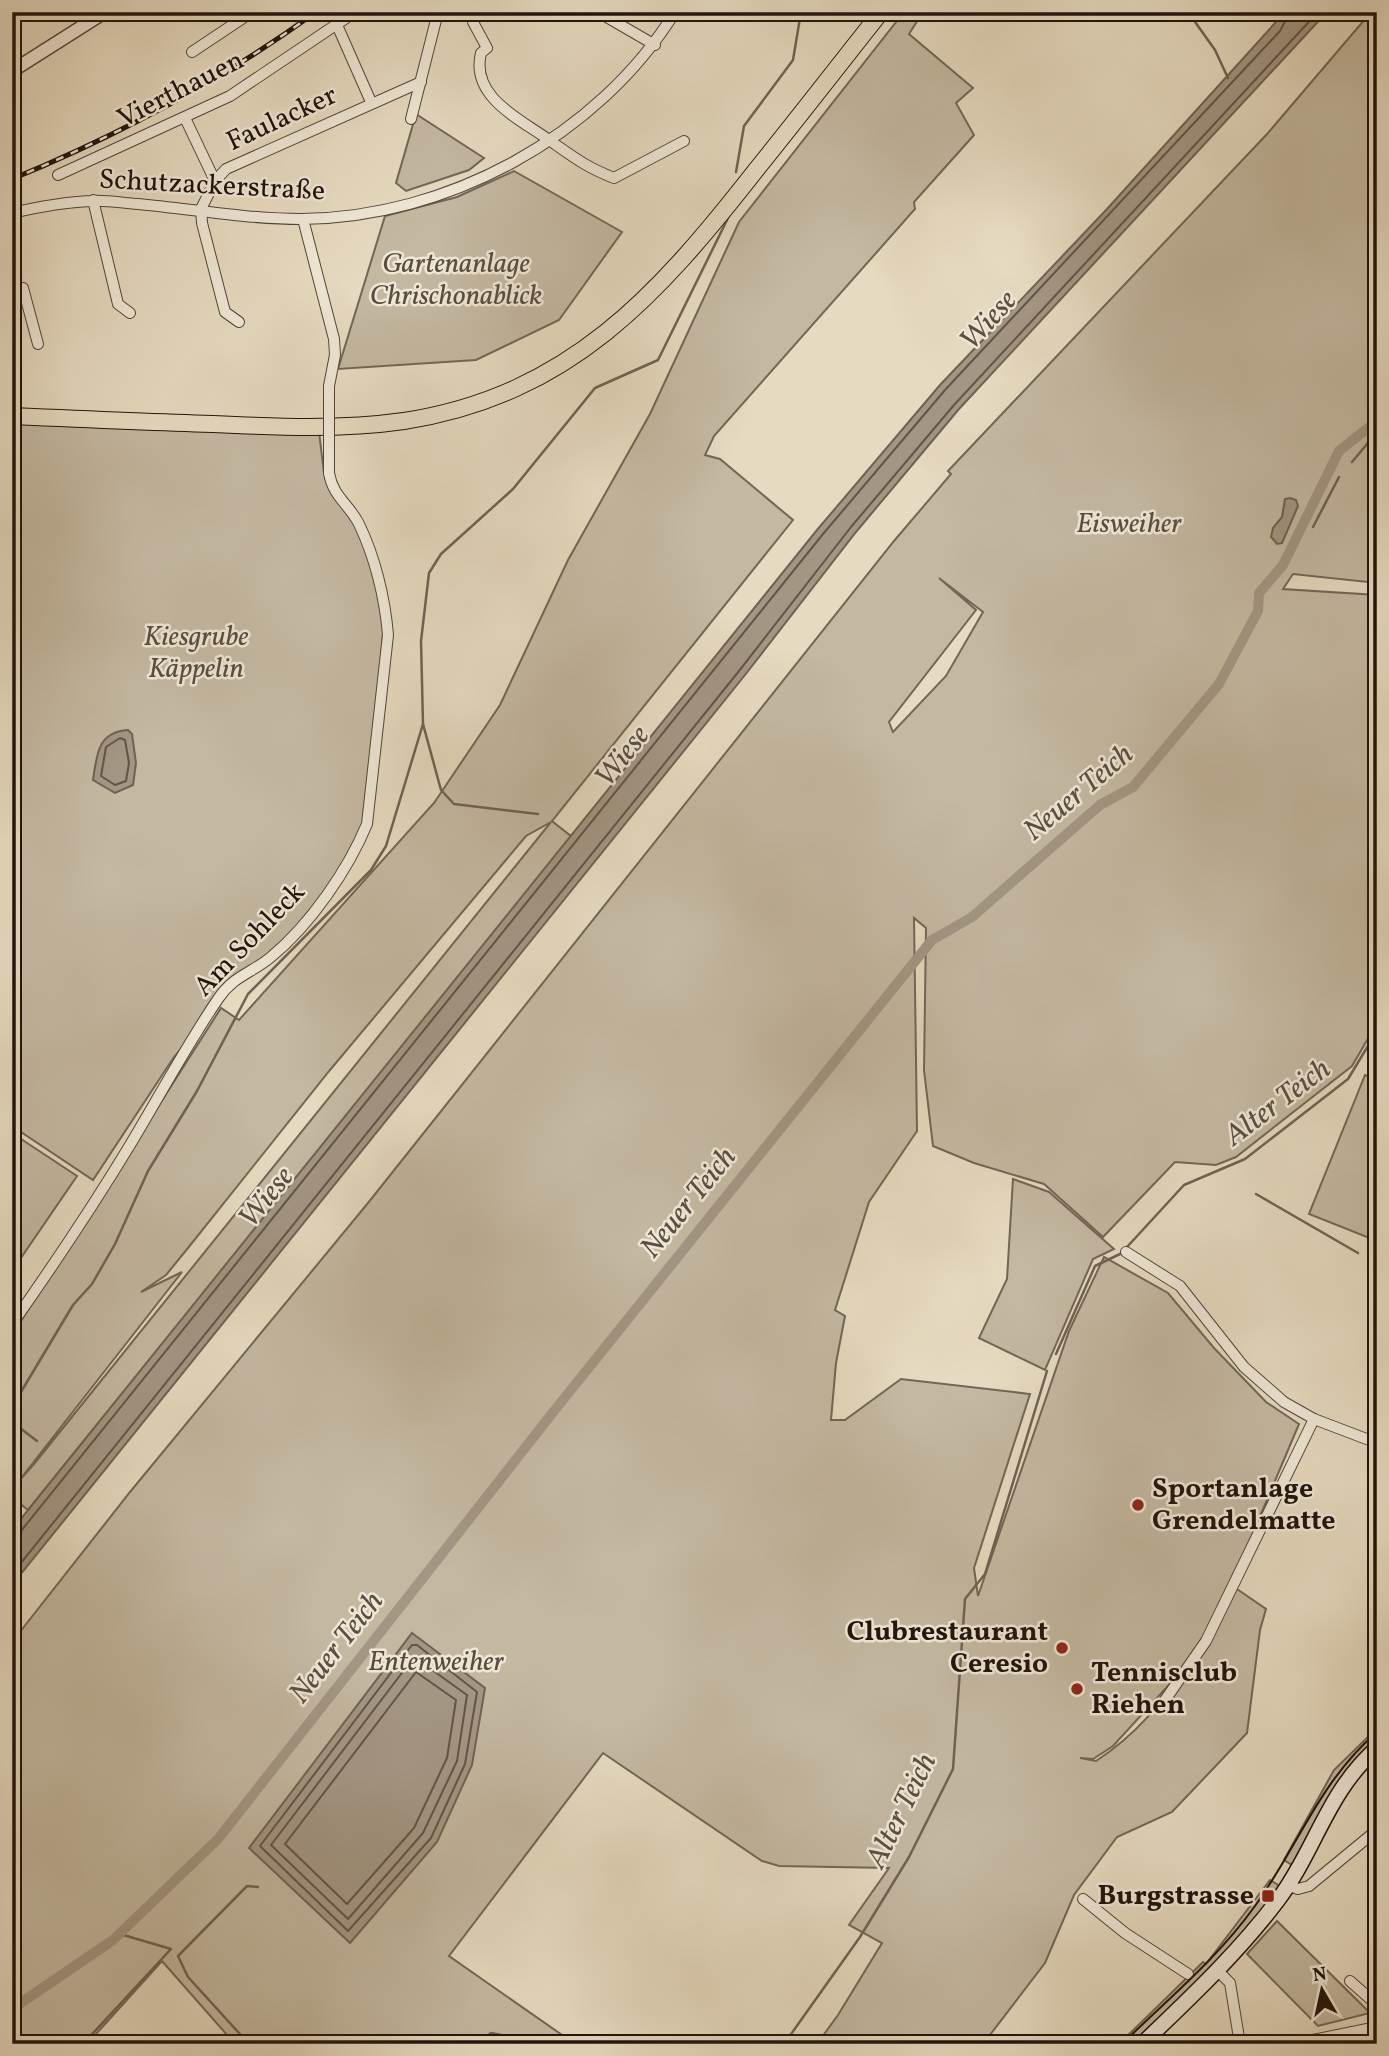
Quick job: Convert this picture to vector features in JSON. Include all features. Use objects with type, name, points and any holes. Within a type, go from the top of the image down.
[{"type":"main road","points":[[12,416],[300,427],[403,421],[470,405],[524,384],[565,363],[627,317],[682,262],[881,12]]},
{"type":"main road","points":[[1142,2044],[1218,1971],[1287,1885],[1332,1799],[1356,1767],[1377,1748]]},
{"type":"street","points":[[12,71],[105,12]]},
{"type":"street","points":[[192,52],[252,12]]},
{"type":"street","name":"Vierthauen","points":[[58,175],[230,96],[355,12]]},
{"type":"street","points":[[411,119],[438,12]]},
{"type":"street","points":[[598,12],[655,45]]},
{"type":"street","name":"Schutzackerstraße","points":[[12,213],[93,200],[303,219],[384,209],[446,192],[500,170],[549,140],[608,95],[655,45],[675,12]]},
{"type":"street","points":[[473,22],[487,48],[481,52],[479,68],[489,93],[512,116],[580,164],[614,178],[684,141]]},
{"type":"street","name":"Faulacker","points":[[337,25],[371,102]]},
{"type":"street","name":"Faulacker","points":[[201,209],[215,181],[226,169],[255,153],[421,82]]},
{"type":"street","name":"Faulacker","points":[[185,118],[215,181]]},
{"type":"street","points":[[93,200],[118,304],[130,313]]},
{"type":"street","points":[[201,209],[225,312],[239,322]]},
{"type":"street","name":"Am Sohleck","points":[[12,1324],[128,1148],[219,997],[246,971],[270,958],[297,929],[335,884],[356,852],[367,824],[387,648],[385,607],[359,525],[335,494],[329,473],[329,386],[335,355],[334,339],[303,219]]},
{"type":"street","points":[[12,291],[23,288],[38,344]]},
{"type":"street","points":[[1126,1252],[1180,1286],[1260,1384],[1314,1419],[1377,1443]]},
{"type":"street","points":[[1163,1703],[1206,1641],[1314,1419]]},
{"type":"street","points":[[1287,1885],[1298,1889],[1309,1886],[1377,1830]]},
{"type":"street","points":[[1083,1899],[1125,1933],[1188,1975]]},
{"type":"street","points":[[1218,1971],[1230,1983],[1240,2044]]},
{"type":"street","points":[[1350,1981],[1377,2006]]},
{"type":"street","points":[[1293,2044],[1377,2027]]},
{"type":"street","points":[[1353,2032],[1356,2044]]},
{"type":"green space","points":[[904,12],[923,12],[909,34],[973,88],[956,103],[974,135],[914,202],[915,209],[714,436],[705,455],[720,459],[793,520],[552,821],[572,837],[28,1510],[12,1497],[12,1335],[221,1008],[239,1020],[434,803],[500,705],[568,560],[650,414],[739,222]],"holes":[[[551,822],[18,1482],[182,1272],[141,1292],[166,1275],[330,1070],[526,836]]]},
{"type":"green space","name":"Eisweiher","points":[[1371,12],[1377,12],[1377,583],[1293,574],[1283,589],[1377,595],[1377,1023],[1352,1066],[1236,1157],[1216,1165],[1175,1162],[1103,1237],[1044,1184],[974,1163],[933,1146],[924,1070],[926,928],[914,918],[917,1131],[869,1202],[835,1310],[845,1316],[836,1363],[831,1420],[845,1420],[901,1379],[1030,1394],[974,1568],[978,1596],[1069,1331],[1104,1257],[1168,1293],[1214,1348],[1266,1402],[1299,1424],[1231,1585],[1266,1609],[1260,1630],[1247,1733],[1172,1812],[1117,1837],[1074,1895],[1045,1963],[983,2044],[817,2044],[882,1943],[849,1925],[889,1868],[779,1866],[762,1861],[603,1753],[449,1956],[575,2044],[235,2044],[162,1961],[87,2044],[12,2044],[12,1642],[130,1492],[368,1203],[894,541],[951,474],[948,471],[1268,133]],"holes":[[[939,578],[983,612],[946,676],[893,732],[889,722],[976,610]],[[1189,1663],[1159,1704],[1124,1740],[1096,1761],[1080,1758],[1093,1759],[1113,1746]]]},
{"type":"green space","points":[[416,114],[484,158],[469,170],[406,191],[396,183]]},
{"type":"green space","name":"Gartenanlage Chrischonablick","points":[[514,171],[622,232],[559,320],[476,360],[338,369],[385,216],[457,197]]},
{"type":"green space","name":"Kiesgrube Käppelin","points":[[12,422],[319,432],[324,473],[352,513],[385,607],[370,805],[356,852],[278,950],[246,971],[174,1057],[93,1180],[12,1126]]},
{"type":"green space","points":[[1365,1075],[1377,1080],[1377,1241],[1309,1214]]},
{"type":"green space","points":[[12,1133],[77,1176],[12,1271]]},
{"type":"green space","points":[[1013,1179],[1049,1192],[1114,1249],[1093,1259],[1045,1370],[979,1338],[1007,1279]]},
{"type":"green space","points":[[1377,1728],[1377,1742],[1325,1804],[1292,1865],[1284,1860],[1334,1770]]},
{"type":"green space","points":[[1270,1880],[1280,1886],[1276,1893],[1199,1983],[1134,2044],[1119,2044],[1203,1962],[1206,1964]]},
{"type":"green space","points":[[1277,1921],[1370,2013],[1318,2026],[1247,1954]]},
{"type":"water","name":"Wiese","points":[[1285,12],[1327,12],[959,409],[856,532],[745,675],[12,1585],[12,1530],[817,530],[940,385],[1107,209]]},
{"type":"water","points":[[1285,499],[1296,500],[1298,506],[1282,543],[1277,544],[1271,537],[1273,528],[1282,517]]},
{"type":"water","points":[[128,730],[132,734],[136,763],[133,785],[115,793],[93,780],[96,762],[104,740],[110,735]]},
{"type":"water","name":"Entenweiher","points":[[412,1633],[485,1688],[472,1765],[437,1842],[350,1943],[249,1848]]},
{"type":"waterway","points":[[736,172],[744,126],[793,60],[801,12]]},
{"type":"waterway","points":[[1188,12],[1215,50],[1228,78]]},
{"type":"waterway","points":[[538,814],[454,804],[441,790],[423,724],[421,641],[429,573],[441,554],[513,489],[595,388],[658,360],[729,216]]},
{"type":"waterway","name":"Neuer Teich","points":[[12,2009],[113,1940],[218,1839],[554,1411],[932,940],[972,917],[1100,805],[1133,787],[1219,684],[1258,611],[1259,593],[1283,565],[1339,451],[1377,421]]},
{"type":"waterway","points":[[1352,462],[1377,432]]},
{"type":"waterway","points":[[1313,527],[1339,477]]},
{"type":"waterway","name":"Neuer Teich","points":[[1284,563],[1288,560]]},
{"type":"waterway","points":[[12,1407],[73,1305],[92,1284],[115,1244],[148,1171],[197,1091],[248,994],[371,870],[386,846],[423,724]]},
{"type":"waterway","name":"Alter Teich","points":[[1127,1247],[1184,1185],[1245,1159],[1348,1079],[1377,1031]]},
{"type":"waterway","points":[[1256,1194],[1358,1253]]},
{"type":"waterway","name":"Alter Teich","points":[[1056,1354],[1095,1266],[1120,1254]]},
{"type":"waterway","name":"Alter Teich","points":[[784,2044],[860,1937],[909,1857],[953,1769],[965,1599],[985,1574],[1047,1371]]},
{"type":"waterway","points":[[12,1422],[37,1441]]},
{"type":"waterway","name":"Alter Teich","points":[[249,2044],[188,1977],[178,1956],[247,1886],[258,1887]]},
{"type":"waterway","points":[[83,2044],[171,1949],[120,1934]]},
{"type":"waterway","name":"Alter Teich","points":[[478,2044],[491,2033],[511,2037],[520,2044]]},
{"type":"tram line","points":[[1122,2044],[1225,1944],[1255,1906],[1340,1772],[1377,1732]]},
{"type":"railway","points":[[12,179],[91,144],[169,104],[244,61],[316,12]]},
{"type":"place","name":"Sportanlage Grendelmatte","points":[[1138,1505]]},
{"type":"place","name":"Clubrestaurant Ceresio","points":[[1062,1648]]},
{"type":"place","name":"Tennisclub Riehen","points":[[1077,1689]]},
{"type":"place","name":"Burgstrasse","points":[[1268,1896]]}]
